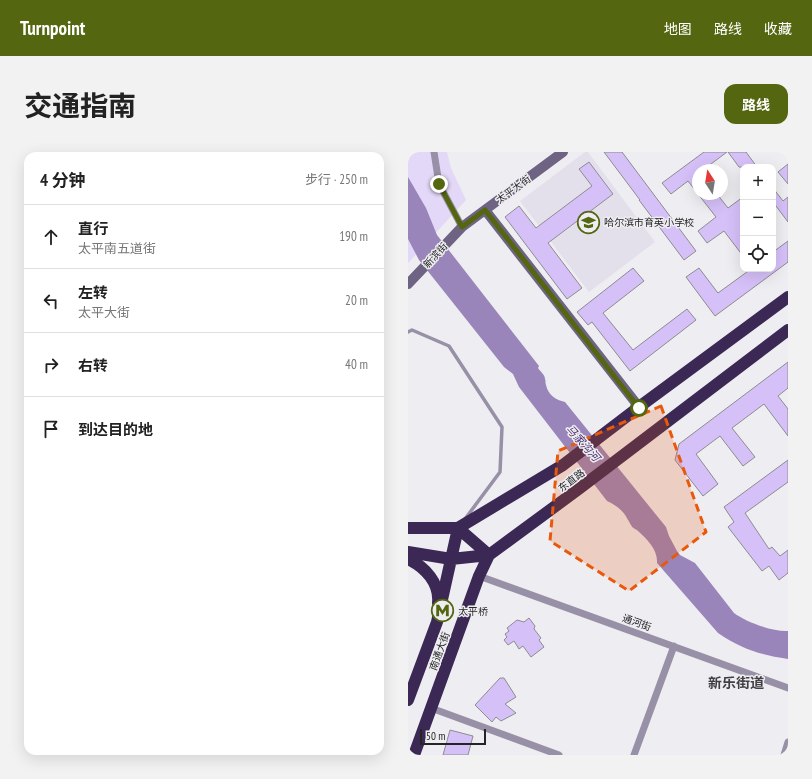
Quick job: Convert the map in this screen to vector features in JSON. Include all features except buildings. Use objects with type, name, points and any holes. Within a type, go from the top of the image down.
[{"type":"highway","name":"东直路","points":[[458,528],[563,466],[788,297]]},
{"type":"highway","name":"东直路","points":[[489,555],[788,330]]},
{"type":"highway","points":[[408,528],[458,528],[489,555]]},
{"type":"highway","name":"南通大街","points":[[408,700],[437,622],[458,528]]},
{"type":"highway","points":[[408,552],[451,559],[489,555]]},
{"type":"highway","name":"南通大街","points":[[414,755],[479,576],[489,555]]},
{"type":"highway","points":[[408,559],[416,563],[428,574],[435,585],[438,597],[437,622]]},
{"type":"street","points":[[434,152],[439,184],[462,227]]},
{"type":"street","name":"太平大街","points":[[462,227],[563,152]]},
{"type":"street","points":[[485,210],[639,408]]},
{"type":"street","name":"新滨街","points":[[408,284],[462,227]]},
{"type":"street","name":"通河街","points":[[479,576],[788,688]]},
{"type":"street","points":[[634,755],[674,646]]},
{"type":"street","points":[[431,708],[559,755]]},
{"type":"street","points":[[784,755],[788,742]]},
{"type":"lane","points":[[408,332],[412,330],[449,346],[502,427],[500,472],[458,528]]},
{"type":"highlighted area","points":[[661,406],[706,532],[629,591],[550,541],[558,451]]},
{"type":"shaded area","points":[[408,152],[447,152],[451,168],[466,200],[408,263]]},
{"type":"shaded area","name":"哈尔滨市育英小学校","points":[[585,152],[588,152],[655,242],[589,292],[520,201]]},
{"type":"water","name":"马家沟河","points":[[408,177],[426,208],[437,235],[539,366],[538,368],[544,376],[547,389],[556,398],[565,402],[666,527],[669,536],[680,555],[695,563],[734,613],[745,620],[760,626],[775,630],[788,631],[788,659],[769,656],[743,647],[718,633],[657,563],[654,549],[648,541],[632,527],[622,511],[607,501],[519,387],[513,374],[504,367],[419,260],[408,239]]},
{"type":"place","name":"哈尔滨市育英小学校","points":[[588,222]]},
{"type":"place","name":"太平桥","points":[[442,611]]},
{"type":"district","name":"新乐街道","points":[[736,683]]},
{"type":"route","points":[[439,184],[462,227],[485,210],[639,408]]}]
